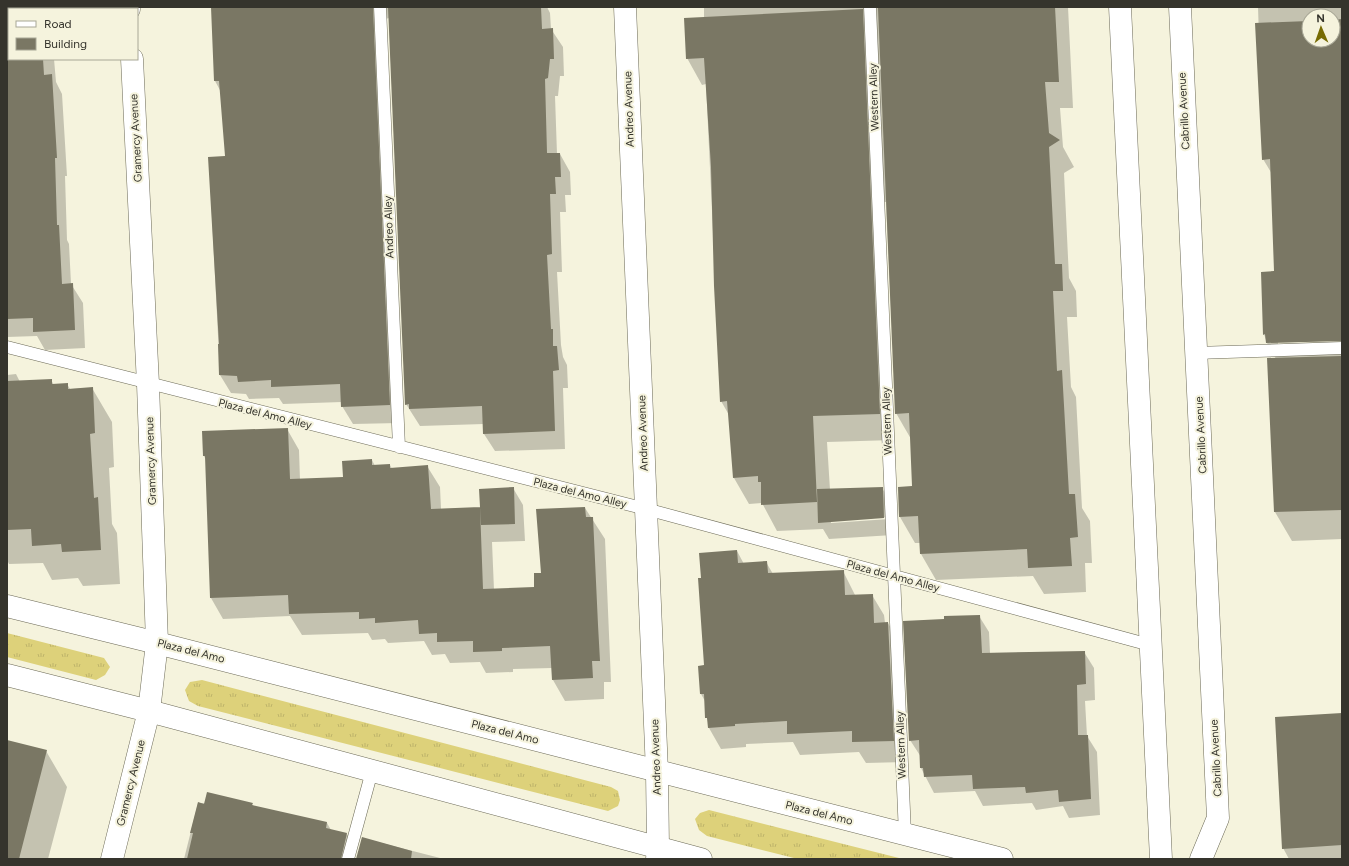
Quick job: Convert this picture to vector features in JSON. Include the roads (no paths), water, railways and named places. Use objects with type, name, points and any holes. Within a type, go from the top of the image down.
[{"type":"main road","name":"Andreo Avenue","points":[[625,7],[657,772],[657,854]]},
{"type":"main road","points":[[1120,7],[1161,859]]},
{"type":"main road","name":"Cabrillo Avenue","points":[[1180,7],[1218,818],[1201,859]]},
{"type":"main road","name":"Gramercy Avenue","points":[[112,859],[150,711],[157,642],[148,384],[132,60]]},
{"type":"main road","name":"Plaza del Amo","points":[[7,606],[157,642],[657,772],[1002,859]]},
{"type":"main road","points":[[7,675],[150,711],[372,771],[657,854],[701,859]]},
{"type":"lane","name":"Andreo Alley","points":[[380,7],[399,447]]},
{"type":"lane","name":"Western Alley","points":[[870,7],[905,835]]},
{"type":"lane","name":"Plaza del Amo Alley","points":[[7,347],[148,384],[646,509],[1150,645]]},
{"type":"lane","points":[[1196,353],[1342,348]]},
{"type":"lane","points":[[348,859],[372,771]]}]
